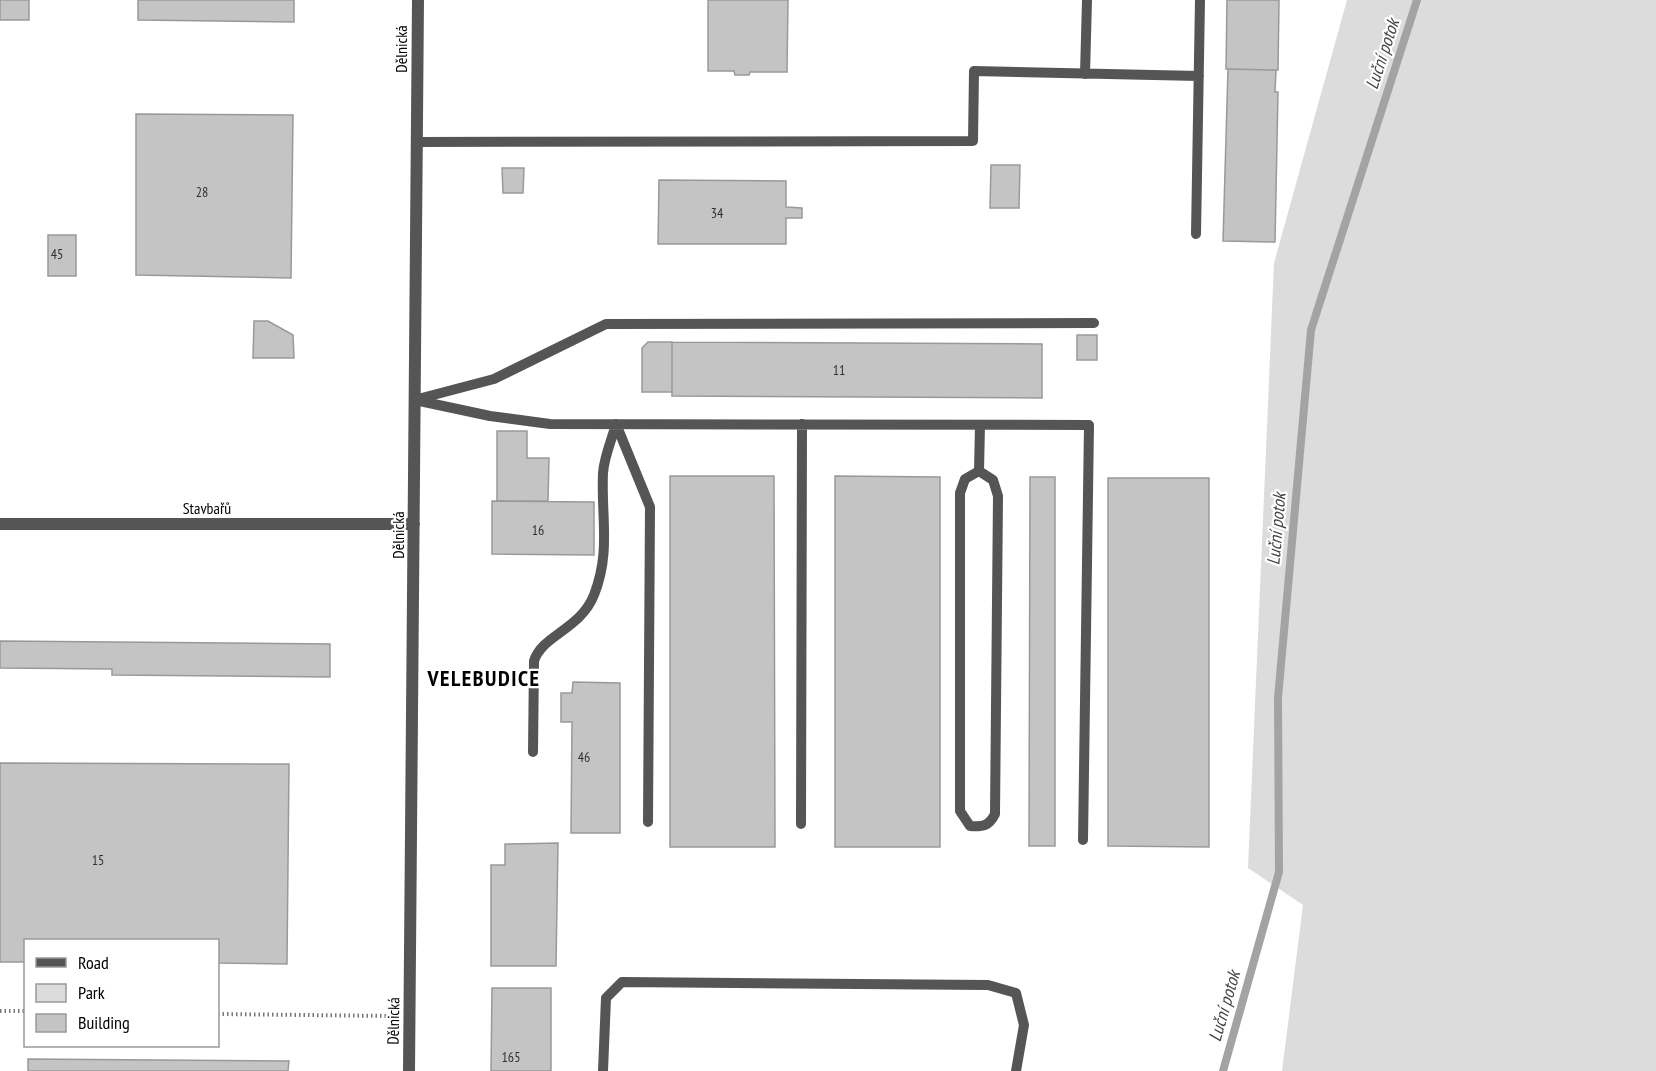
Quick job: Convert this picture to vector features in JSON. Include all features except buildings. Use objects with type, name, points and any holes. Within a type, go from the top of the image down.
[{"type":"street","name":"Dělnická","points":[[409,1071],[418,0]]},
{"type":"street","name":"Stavbařů","points":[[0,524],[414,524]]},
{"type":"lane","points":[[1085,74],[1087,0]]},
{"type":"lane","points":[[1196,234],[1200,0]]},
{"type":"lane","points":[[417,142],[973,141],[974,72],[1199,76]]},
{"type":"lane","points":[[415,400],[494,379],[606,324],[1094,323]]},
{"type":"lane","points":[[415,400],[490,416],[550,424],[1089,425],[1083,840]]},
{"type":"lane","points":[[533,752],[534,661],[537,650],[571,627],[586,611],[594,594],[604,560],[603,470],[616,424]]},
{"type":"lane","points":[[616,424],[650,507],[648,822]]},
{"type":"lane","points":[[801,824],[802,424]]},
{"type":"lane","points":[[979,471],[980,424]]},
{"type":"lane","points":[[979,471],[993,480],[998,496],[995,814],[991,822],[982,827],[970,826],[960,811],[960,493],[965,479],[979,471]]},
{"type":"lane","points":[[603,1071],[606,998],[622,982],[988,985],[1016,993],[1024,1025],[1016,1071]]},
{"type":"path","points":[[0,1011],[24,1011]]},
{"type":"path","points":[[219,1014],[410,1016]]},
{"type":"green space","points":[[1347,0],[1656,0],[1656,1071],[1282,1071],[1303,905],[1248,868],[1274,263]]},
{"type":"waterway","name":"Luční potok","points":[[1223,1071],[1279,872],[1278,698],[1311,330],[1417,0]]},
{"type":"district","name":"VELEBUDICE","points":[[484,678]]}]
